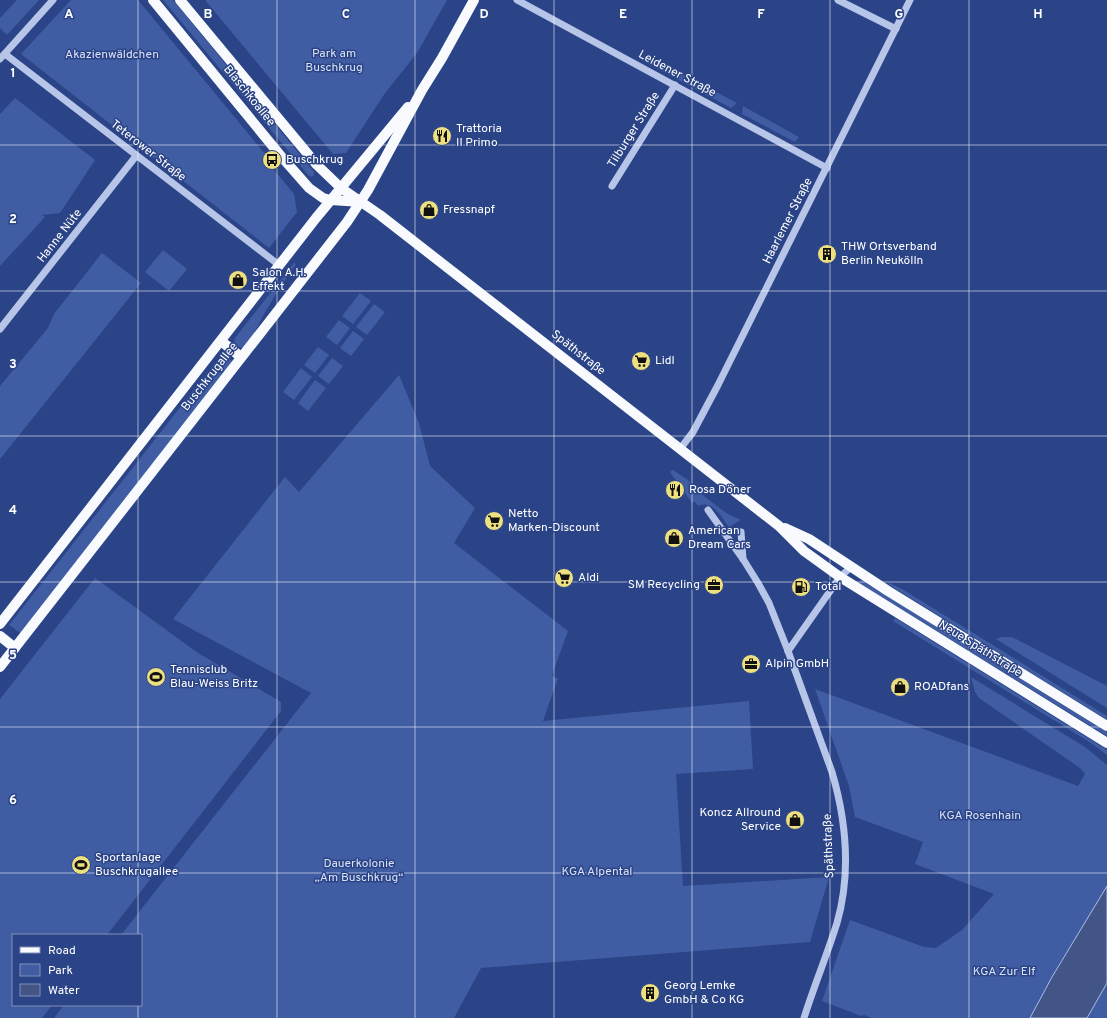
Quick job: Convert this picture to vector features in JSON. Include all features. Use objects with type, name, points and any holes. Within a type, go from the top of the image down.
[{"type":"main road","name":"Blaschkoallee","points":[[153,0],[303,182],[323,198],[331,200]]},
{"type":"main road","name":"Blaschkoallee","points":[[180,0],[317,165],[341,188],[360,202]]},
{"type":"main road","name":"Buschkrugallee","points":[[0,667],[347,222],[360,202],[474,0]]},
{"type":"main road","name":"Buschkrugallee","points":[[0,624],[279,265],[422,90]]},
{"type":"main road","points":[[331,200],[360,202]]},
{"type":"main road","name":"Späthstraße","points":[[360,202],[380,215],[779,526],[804,551],[840,577]]},
{"type":"main road","points":[[221,341],[241,357]]},
{"type":"main road","name":"Späthstraße","points":[[779,526],[810,539],[851,567]]},
{"type":"main road","name":"Neue Späthstraße","points":[[851,567],[1107,726]]},
{"type":"main road","name":"Neue Späthstraße","points":[[840,577],[1107,743]]},
{"type":"main road","points":[[0,636],[15,648]]},
{"type":"street","points":[[2,56],[53,0]]},
{"type":"street","name":"Leidener Straße","points":[[517,0],[827,168]]},
{"type":"street","points":[[838,0],[896,29]]},
{"type":"street","name":"Haarlemer Straße","points":[[680,449],[696,427],[718,385],[910,0]]},
{"type":"street","name":"Teterower Straße","points":[[2,56],[279,265]]},
{"type":"street","name":"Tilburger Straße","points":[[612,186],[675,85]]},
{"type":"street","name":"Hanne Nüte","points":[[0,329],[136,156]]},
{"type":"street","name":"Späthstraße","points":[[708,510],[743,559],[769,603],[832,772],[844,822],[845,861],[843,893],[837,922],[804,1018]]},
{"type":"street","name":"Späthstraße","points":[[742,532],[743,559]]},
{"type":"street","points":[[788,651],[840,577],[851,567]]},
{"type":"green space","points":[[17,0],[39,0],[7,35],[0,28],[0,18]]},
{"type":"green space","name":"Akazienwäldchen","points":[[71,0],[138,0],[265,154],[265,159],[294,194],[297,212],[269,248],[21,54]]},
{"type":"green space","points":[[163,0],[173,0],[314,172],[312,177],[309,176]]},
{"type":"green space","name":"Park am Buschkrug","points":[[205,0],[447,0],[417,53],[385,93],[346,153],[333,154]]},
{"type":"green space","points":[[651,57],[737,103],[731,108],[647,63]]},
{"type":"green space","points":[[15,98],[95,160],[60,213],[42,215],[45,217],[0,266],[0,114]]},
{"type":"green space","points":[[743,106],[799,137],[795,142],[742,114]]},
{"type":"green space","points":[[163,250],[187,269],[169,291],[145,272]]},
{"type":"green space","points":[[102,253],[141,283],[0,459],[0,386],[48,328],[54,314]]},
{"type":"green space","points":[[294,263],[296,264],[270,303],[250,340],[242,348],[238,347],[234,344],[235,338]]},
{"type":"green space","points":[[360,293],[371,301],[353,324],[342,316]]},
{"type":"green space","points":[[374,304],[385,312],[367,335],[356,327]]},
{"type":"green space","points":[[339,320],[350,328],[337,345],[326,337]]},
{"type":"green space","points":[[353,331],[364,339],[351,356],[340,348]]},
{"type":"green space","points":[[318,347],[329,355],[315,373],[304,365]]},
{"type":"green space","points":[[223,353],[232,361],[232,364],[20,633],[9,625]]},
{"type":"green space","points":[[332,358],[343,366],[329,384],[318,376]]},
{"type":"green space","points":[[301,368],[312,377],[294,400],[283,392]]},
{"type":"green space","name":"Dauerkolonie „Am Buschkrug“","points":[[399,375],[419,423],[430,466],[475,508],[454,543],[568,631],[552,675],[554,678],[558,678],[543,721],[749,701],[753,769],[676,774],[683,886],[829,877],[810,942],[481,968],[454,1018],[54,1018],[63,1006],[142,1006],[142,934],[122,934],[311,693],[173,619],[285,477],[299,492]]},
{"type":"green space","points":[[315,380],[326,388],[308,411],[298,403]]},
{"type":"green space","points":[[673,470],[688,480],[699,492],[726,513],[741,520],[729,527],[720,514],[712,507],[703,504],[698,506],[695,502],[692,503],[670,472]]},
{"type":"green space","name":"Sportanlage Buschkrugallee","points":[[95,578],[198,653],[281,702],[281,711],[108,934],[12,934],[12,1006],[51,1006],[42,1018],[0,1018],[0,699]]},
{"type":"green space","points":[[861,580],[1107,732],[1107,736],[860,584],[859,582]]},
{"type":"green space","points":[[889,583],[902,589],[1107,716],[1107,720],[888,584]]},
{"type":"green space","points":[[895,618],[1107,750],[1107,755],[1091,743],[893,621]]},
{"type":"green space","points":[[1001,637],[1011,637],[1016,639],[1107,686],[1107,708],[996,639]]},
{"type":"green space","points":[[971,677],[1085,747],[1107,765],[1107,886],[1052,977],[1030,1018],[872,1018],[864,1015],[861,1016],[822,1001],[850,920],[924,947],[936,948],[962,930],[994,894],[915,864],[923,842],[855,817],[849,786],[815,689],[1078,786],[1085,774],[1080,768],[979,698],[975,692]]},
{"type":"green space","points":[[1107,983],[1107,1018],[1087,1018]]},
{"type":"water","points":[[1107,886],[1107,983],[1087,1018],[1030,1018],[1052,977]]},
{"type":"place","name":"Trattoria Il Primo","points":[[442,136]]},
{"type":"place","name":"Buschkrug","points":[[272,160]]},
{"type":"place","name":"Fressnapf","points":[[429,210]]},
{"type":"place","name":"THW Ortsverband Berlin Neukölln","points":[[827,254]]},
{"type":"place","name":"Salon A.H. Effekt","points":[[238,280]]},
{"type":"place","name":"Lidl","points":[[641,361]]},
{"type":"place","name":"Rosa Döner","points":[[675,490]]},
{"type":"place","name":"Netto Marken-Discount","points":[[494,521]]},
{"type":"place","name":"American Dream Cars","points":[[674,538]]},
{"type":"place","name":"Aldi","points":[[564,578]]},
{"type":"place","name":"SM Recycling","points":[[714,585]]},
{"type":"place","name":"Total","points":[[801,587]]},
{"type":"place","name":"Alpin GmbH","points":[[751,664]]},
{"type":"place","name":"Tennisclub Blau-Weiss Britz","points":[[156,677]]},
{"type":"place","name":"ROADfans","points":[[900,687]]},
{"type":"place","name":"Koncz Allround Service","points":[[795,820]]},
{"type":"place","name":"Sportanlage Buschkrugallee","points":[[81,865]]},
{"type":"place","name":"Georg Lemke GmbH & Co KG","points":[[650,993]]},
{"type":"park label","name":"KGA Rosenhain","points":[[980,816]]},
{"type":"park label","name":"KGA Alpental","points":[[597,872]]},
{"type":"park label","name":"KGA Zur Elf","points":[[1004,972]]}]
